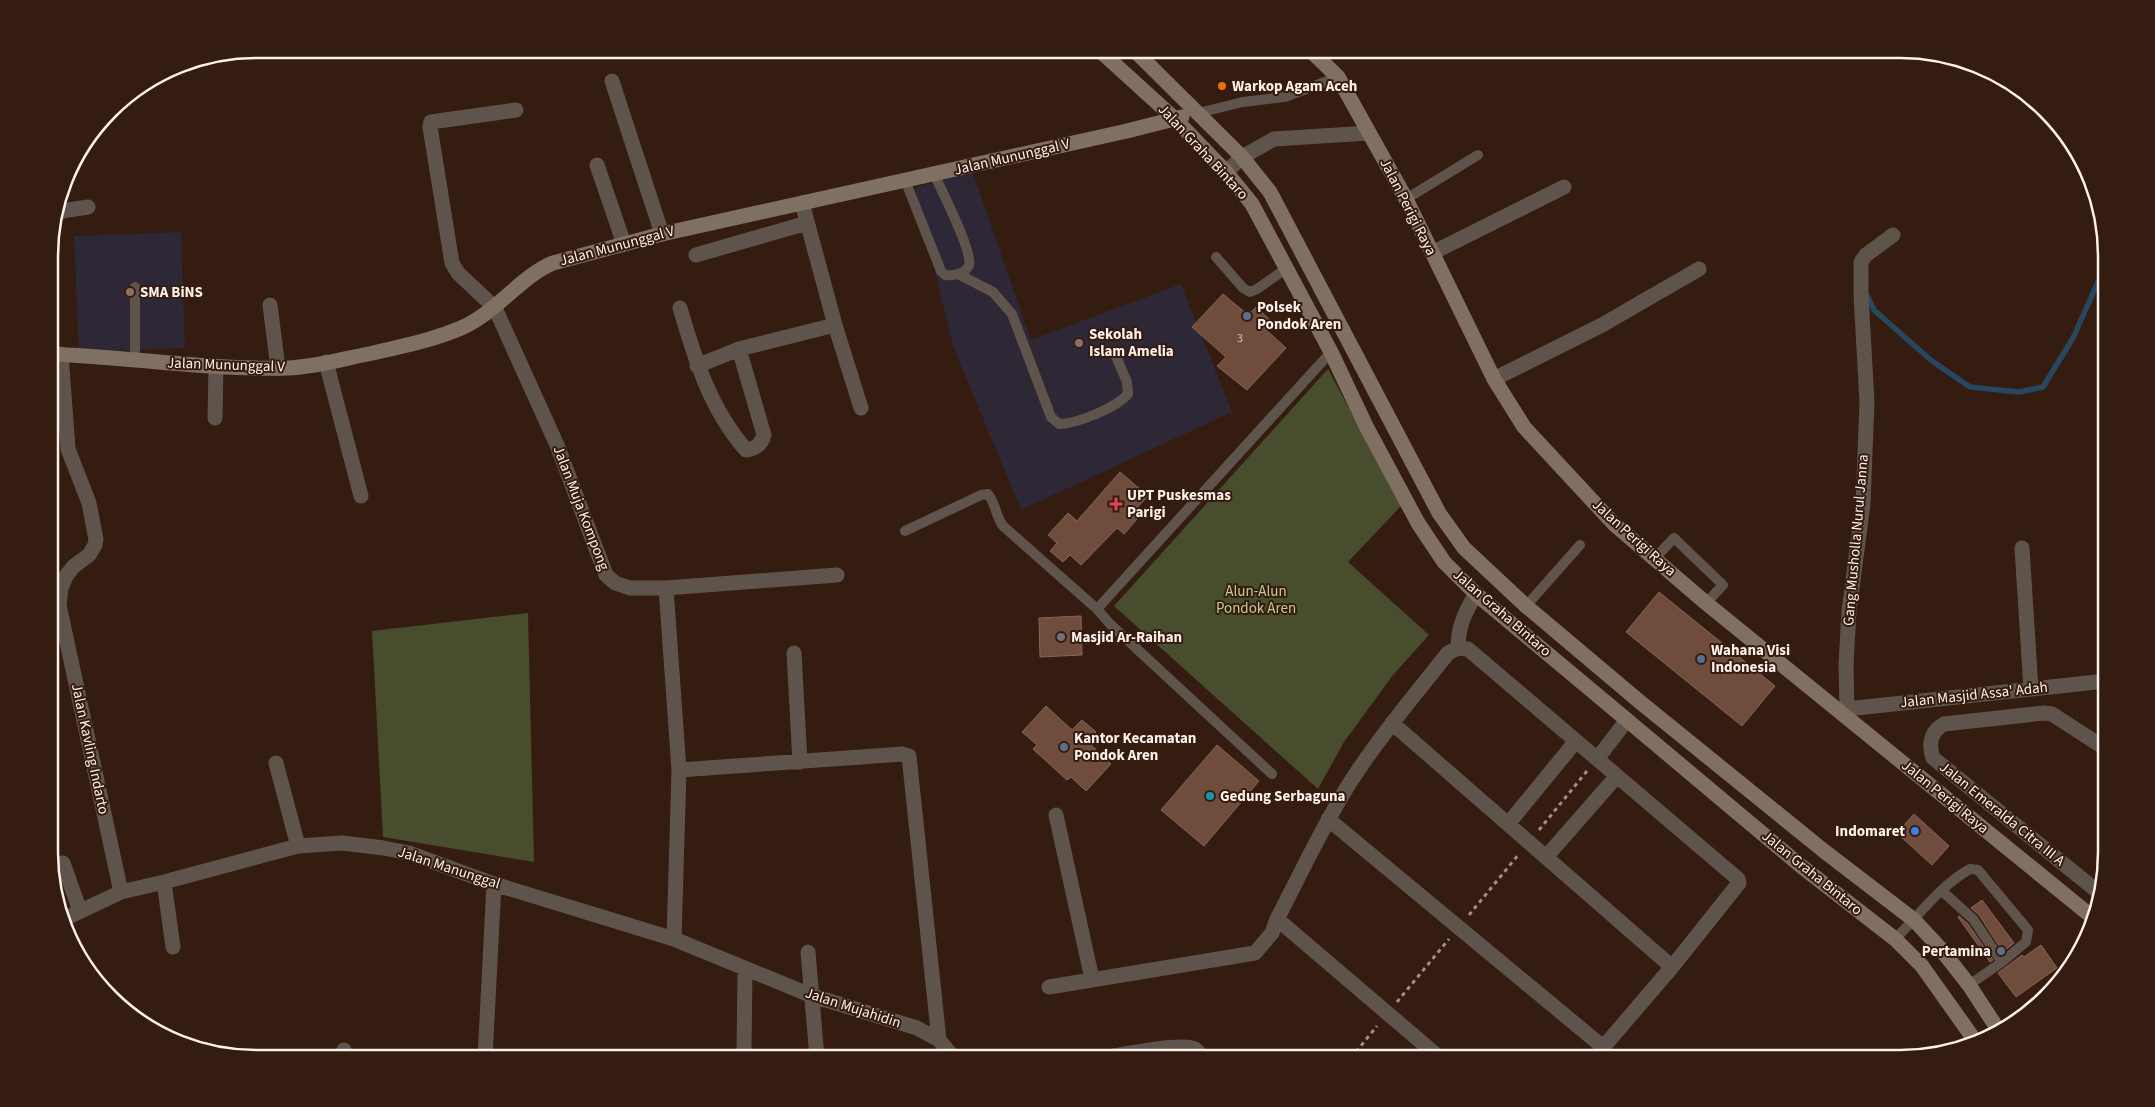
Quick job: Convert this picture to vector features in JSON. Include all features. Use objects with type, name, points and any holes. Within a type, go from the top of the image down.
[{"type":"main road","name":"Jalan Graha Bintaro","points":[[1108,58],[1175,119],[1226,172],[1252,204],[1331,352],[1366,426],[1418,523],[1444,562],[1476,594],[1801,866],[1895,939],[1922,966],[1971,1036]]},
{"type":"main road","name":"Jalan Graha Bintaro","points":[[1142,58],[1242,157],[1270,192],[1439,513],[1464,548],[1526,606],[1640,702],[1824,851],[1914,920],[1940,948],[1969,985],[1996,1024]]},
{"type":"main road","name":"Jalan Perigi Raya","points":[[1318,58],[1338,78],[1406,199],[1494,378],[1524,427],[1614,524],[1706,603],[1846,712],[2088,913]]},
{"type":"main road","name":"Jalan Mununggal V","points":[[57,354],[135,361],[278,368],[326,362],[433,338],[462,328],[495,308],[542,267],[662,234],[934,174],[1175,119],[1198,112]]},
{"type":"main road","points":[[1627,720],[1640,702]]},
{"type":"street","points":[[612,81],[662,234]]},
{"type":"street","points":[[495,308],[458,273],[452,263],[430,127],[431,122],[434,120],[516,110]]},
{"type":"street","points":[[1226,172],[1242,157],[1274,139],[1369,133]]},
{"type":"street","points":[[597,164],[624,244]]},
{"type":"street","points":[[1432,253],[1564,187]]},
{"type":"street","points":[[802,203],[835,325],[861,408]]},
{"type":"street","points":[[63,211],[88,206]]},
{"type":"street","points":[[696,255],[807,223]]},
{"type":"street","name":"Gang Musholla Nurul Janna","points":[[1846,712],[1848,620],[1863,504],[1867,402],[1861,262],[1866,255],[1893,235]]},
{"type":"street","points":[[1494,378],[1602,325],[1699,269]]},
{"type":"street","points":[[270,305],[278,368]]},
{"type":"street","name":"Jalan Muja Kompong","points":[[495,308],[557,445],[606,575],[616,583],[630,588],[666,588],[837,575]]},
{"type":"street","points":[[680,308],[697,366],[711,399],[746,450],[758,446],[764,435],[739,349]]},
{"type":"street","points":[[697,366],[739,349],[835,325]]},
{"type":"street","points":[[1331,352],[1352,345]]},
{"type":"street","points":[[326,362],[361,496]]},
{"type":"street","points":[[215,418],[216,366]]},
{"type":"street","name":"Jalan Kavling Indarto","points":[[57,369],[68,449],[89,503],[96,539],[96,545],[88,555],[74,566],[66,576],[61,588],[60,605],[121,892]]},
{"type":"street","points":[[2022,548],[2031,689]]},
{"type":"street","points":[[666,588],[679,770],[674,939]]},
{"type":"street","points":[[1458,648],[1458,632],[1463,614],[1476,594]]},
{"type":"street","points":[[1049,987],[1255,953],[1272,933],[1277,919],[1328,819],[1351,781],[1392,723],[1448,653],[1458,648],[1468,649],[1738,878],[1739,883],[1672,967],[1600,1050]]},
{"type":"street","points":[[794,653],[800,762]]},
{"type":"street","name":"Jalan Masjid Assa' Adah","points":[[1846,712],[2098,682]]},
{"type":"street","name":"Jalan Emeralda Citra III A","points":[[2094,889],[1933,758],[1930,750],[1932,737],[1938,728],[1944,724],[2044,713],[2060,719],[2098,744]]},
{"type":"street","points":[[1597,759],[1627,720]]},
{"type":"street","points":[[1392,723],[1672,967]]},
{"type":"street","points":[[1508,824],[1576,741]]},
{"type":"street","points":[[679,770],[903,754],[909,756],[938,1040]]},
{"type":"street","points":[[276,763],[298,846]]},
{"type":"street","points":[[1546,857],[1617,776]]},
{"type":"street","points":[[1056,815],[1092,979]]},
{"type":"street","points":[[1328,819],[1458,927],[1596,1050]]},
{"type":"street","name":"Jalan Manunggal","points":[[69,917],[121,892],[298,846],[342,843],[384,848],[409,854],[494,884],[674,939],[745,969]]},
{"type":"street","points":[[63,863],[80,912]]},
{"type":"street","points":[[164,882],[173,946]]},
{"type":"street","points":[[486,1050],[494,884]]},
{"type":"street","points":[[1277,919],[1431,1050]]},
{"type":"street","points":[[808,952],[810,995],[816,1050]]},
{"type":"street","points":[[744,1050],[745,969]]},
{"type":"street","name":"Jalan Mujahidin","points":[[745,969],[810,995],[917,1028],[938,1040],[947,1050]]},
{"type":"street","points":[[1154,1050],[1190,1047],[1195,1050]]},
{"type":"lane","points":[[1198,112],[1243,102],[1285,96],[1338,78]]},
{"type":"lane","points":[[1406,199],[1478,154]]},
{"type":"lane","points":[[905,180],[941,271],[945,275],[958,274],[966,270],[969,264],[969,256],[934,174]]},
{"type":"lane","points":[[1216,257],[1243,288],[1250,292],[1287,268]]},
{"type":"lane","points":[[958,274],[993,292],[1012,314],[1051,417],[1059,424],[1068,424],[1094,414],[1122,401],[1128,394],[1127,382],[1115,354]]},
{"type":"lane","points":[[134,287],[135,361]]},
{"type":"lane","points":[[1097,609],[1331,352]]},
{"type":"lane","points":[[905,531],[980,495],[988,494],[996,504],[998,518],[1003,526],[1097,609],[1110,624],[1272,774]]},
{"type":"lane","points":[[1655,558],[1674,538],[1724,585],[1706,603]]},
{"type":"lane","points":[[1526,606],[1580,545]]},
{"type":"lane","points":[[1895,939],[1942,891],[1964,872],[1970,868],[1978,870],[2028,930],[2026,942],[2002,962],[1969,985]]},
{"type":"lane","points":[[1942,891],[1973,919],[2002,962]]},
{"type":"path","points":[[1357,1050],[1597,759]]},
{"type":"shaded area","name":"Sekolah Islam Amelia","points":[[972,171],[1031,340],[1181,284],[1232,412],[1021,510],[953,346],[915,188]]},
{"type":"shaded area","name":"SMA BiNS","points":[[181,232],[185,348],[79,352],[74,236]]},
{"type":"green space","name":"Alun-Alun Pondok Aren","points":[[1328,369],[1401,506],[1348,562],[1429,635],[1393,675],[1344,742],[1318,789],[1114,606]]},
{"type":"green space","points":[[528,613],[534,862],[383,837],[372,631]]},
{"type":"building","points":[[1223,294],[1248,315],[1256,307],[1270,320],[1264,328],[1286,348],[1247,390],[1217,366],[1226,357],[1192,327]]},
{"type":"building","points":[[1120,472],[1148,496],[1132,513],[1138,518],[1124,534],[1117,528],[1081,565],[1070,555],[1063,562],[1050,551],[1057,543],[1048,535],[1068,513],[1077,521]]},
{"type":"building","name":"Wahana Visi Indonesia","points":[[1659,592],[1775,686],[1742,726],[1626,632]]},
{"type":"building","name":"Masjid Ar-Raihan","points":[[1081,616],[1082,655],[1040,657],[1039,618]]},
{"type":"building","name":"Kantor Kecamatan Pondok Aren","points":[[1046,706],[1072,730],[1082,720],[1096,732],[1087,741],[1111,764],[1086,791],[1071,777],[1067,780],[1033,749],[1037,745],[1022,732]]},
{"type":"building","name":"Gedung Serbaguna","points":[[1217,745],[1259,781],[1204,846],[1161,810]]},
{"type":"building","points":[[1914,814],[1949,846],[1932,865],[1897,833]]},
{"type":"building","points":[[1982,900],[2014,943],[2003,952],[1979,915],[1971,908]]},
{"type":"building","points":[[1959,916],[1968,924],[1993,960],[1990,962]]},
{"type":"building","points":[[2041,945],[2057,968],[2016,997],[1998,973],[2022,955],[2024,957]]},
{"type":"waterway","points":[[1866,293],[1874,310],[1932,361],[1970,387],[2019,392],[2043,387],[2073,338],[2098,282]]},
{"type":"place","name":"Warkop Agam Aceh","points":[[1222,86]]},
{"type":"place","name":"SMA BiNS","points":[[130,292]]},
{"type":"place","name":"Polsek Pondok Aren","points":[[1247,316]]},
{"type":"place","name":"Sekolah Islam Amelia","points":[[1079,343]]},
{"type":"place","name":"UPT Puskesmas Parigi","points":[[1116,504]]},
{"type":"place","name":"Masjid Ar-Raihan","points":[[1061,637]]},
{"type":"place","name":"Wahana Visi Indonesia","points":[[1701,659]]},
{"type":"place","name":"Kantor Kecamatan Pondok Aren","points":[[1064,747]]},
{"type":"place","name":"Gedung Serbaguna","points":[[1210,796]]},
{"type":"place","name":"Indomaret","points":[[1915,831]]},
{"type":"place","name":"Pertamina","points":[[2001,951]]}]
